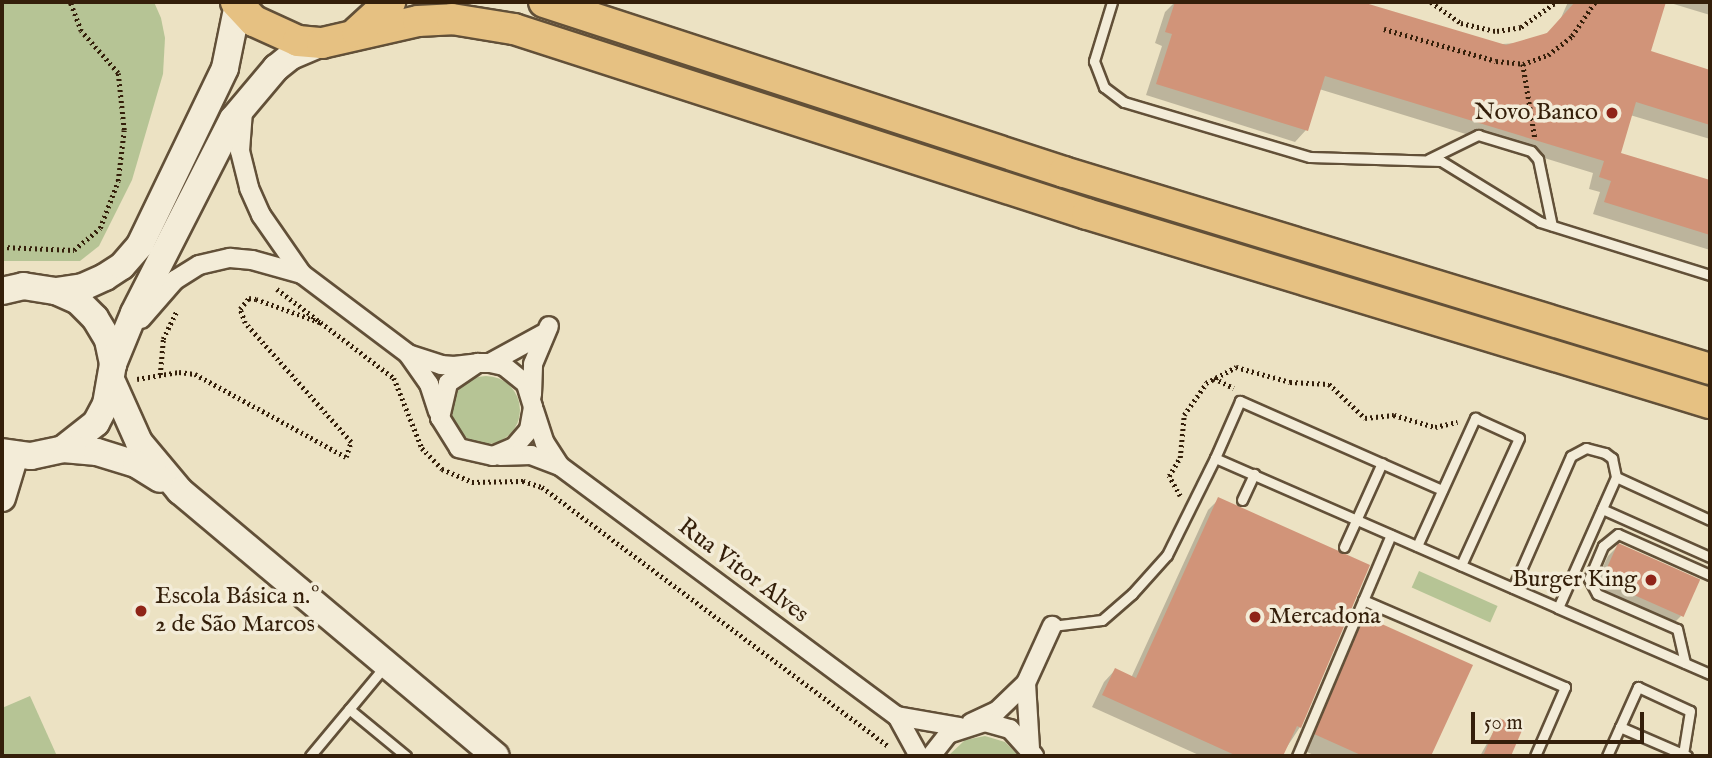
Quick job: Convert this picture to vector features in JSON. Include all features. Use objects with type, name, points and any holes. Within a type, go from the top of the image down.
[{"type":"main road","points":[[330,41],[361,30],[390,2]]},
{"type":"main road","points":[[544,2],[1077,176],[1710,369]]},
{"type":"main road","points":[[237,3],[275,34],[330,41],[418,20],[452,19],[514,29],[1087,214],[1710,403]]},
{"type":"street","points":[[9,288],[56,290],[83,287],[122,266],[140,245],[225,68],[237,3]]},
{"type":"street","points":[[62,449],[96,423],[116,364],[219,142],[244,104],[291,56],[330,41]]},
{"type":"street","name":"Rua Vitor Alves","points":[[244,104],[240,150],[246,179],[261,215],[302,274],[408,354],[429,384],[440,418],[459,448],[493,456],[531,455],[560,466],[897,716],[919,756]]},
{"type":"street","name":"Rua Vitor Alves","points":[[116,364],[158,297],[199,265],[230,258],[252,260],[302,274]]},
{"type":"street","points":[[56,290],[78,302],[95,318],[108,340],[139,442],[180,491],[496,756]]},
{"type":"street","points":[[440,418],[448,383],[546,330],[533,364],[533,402],[523,440],[493,456]]},
{"type":"street","name":"Rua Vitor Alves","points":[[408,354],[441,365],[484,363],[517,373],[533,402],[545,443],[560,466]]},
{"type":"street","points":[[2,498],[8,453],[62,449],[118,457],[180,491]]},
{"type":"street","points":[[931,756],[966,725],[997,711],[1026,683],[1052,626]]},
{"type":"street","points":[[1026,683],[1032,752]]},
{"type":"street","name":"Rua Vitor Alves","points":[[897,716],[1010,729],[1032,752]]},
{"type":"lane","points":[[1112,2],[1094,61],[1104,87],[1124,102],[1310,157],[1429,159],[1454,166],[1511,207],[1552,226],[1710,275]]},
{"type":"lane","points":[[1429,159],[1485,135],[1531,151],[1538,159],[1552,226]]},
{"type":"lane","points":[[1052,626],[1102,620],[1132,594],[1167,555],[1240,401],[1442,490]]},
{"type":"lane","points":[[1417,546],[1475,418],[1519,438],[1461,565]]},
{"type":"lane","points":[[1513,588],[1571,456],[1586,448],[1605,453],[1612,458],[1616,477],[1558,608]]},
{"type":"lane","points":[[1215,458],[1710,674]]},
{"type":"lane","points":[[1344,547],[1382,463]]},
{"type":"lane","points":[[1242,500],[1254,474]]},
{"type":"lane","points":[[1616,477],[1710,520]]},
{"type":"lane","points":[[1602,509],[1710,557]]},
{"type":"lane","points":[[1685,663],[1677,629],[1597,594],[1589,579],[1603,546],[1618,534],[1710,575]]},
{"type":"lane","points":[[1297,756],[1391,535]]},
{"type":"lane","points":[[1363,600],[1566,687],[1535,756]]},
{"type":"lane","points":[[310,756],[386,665]]},
{"type":"lane","points":[[1607,756],[1637,687],[1690,711],[1686,755],[1620,727]]},
{"type":"lane","points":[[349,709],[406,756]]},
{"type":"path","points":[[2,247],[74,250],[100,228],[118,181],[124,130],[118,74],[81,31],[70,2]]},
{"type":"path","points":[[1431,2],[1461,23],[1497,30],[1521,27],[1556,2]]},
{"type":"path","points":[[1384,29],[1496,61],[1523,64],[1548,55],[1572,36],[1595,2]]},
{"type":"path","points":[[1523,64],[1538,159]]},
{"type":"path","points":[[272,285],[394,378],[407,401],[416,436],[442,469],[472,482],[523,481],[542,487],[864,725],[895,756]]},
{"type":"path","points":[[116,364],[160,375],[195,374],[346,457],[351,442],[245,323],[240,309],[249,298],[257,299],[323,323]]},
{"type":"path","points":[[160,375],[163,339],[183,303]]},
{"type":"path","points":[[1213,377],[1233,387],[1240,401]]},
{"type":"green space","points":[[2,2],[154,2],[161,18],[165,38],[163,74],[132,180],[99,246],[80,261],[2,261]]},
{"type":"green space","points":[[486,376],[499,379],[510,386],[517,397],[520,410],[517,423],[510,434],[499,441],[486,444],[473,441],[462,434],[455,423],[452,410],[455,397],[462,386],[473,379]]},
{"type":"green space","points":[[1419,571],[1498,606],[1490,622],[1412,587]]},
{"type":"green space","points":[[30,696],[57,756],[2,756],[2,708]]},
{"type":"green space","points":[[985,736],[1005,742],[1019,756],[948,756],[965,740]]},
{"type":"building","points":[[1175,2],[1362,2],[1506,45],[1547,33],[1575,2],[1666,2],[1651,51],[1710,70],[1710,125],[1636,102],[1621,153],[1710,180],[1710,235],[1604,202],[1611,181],[1599,177],[1604,161],[1325,76],[1308,131],[1156,84],[1172,34],[1165,32]]},
{"type":"building","name":"Mercadona","points":[[1218,497],[1370,565],[1301,728],[1297,726],[1283,756],[1237,756],[1102,695],[1115,668],[1136,678]]},
{"type":"building","name":"Burger King","points":[[1618,543],[1700,580],[1684,617],[1601,580]]},
{"type":"building","points":[[1364,616],[1473,665],[1431,756],[1363,756],[1314,734]]},
{"type":"building","points":[[1499,718],[1523,728],[1511,756],[1483,756]]},
{"type":"place","name":"Novo Banco","points":[[1612,113]]},
{"type":"place","name":"Burger King","points":[[1651,580]]},
{"type":"place","name":"Escola Básica n.º 2 de São Marcos","points":[[141,611]]},
{"type":"place","name":"Mercadona","points":[[1255,617]]}]
